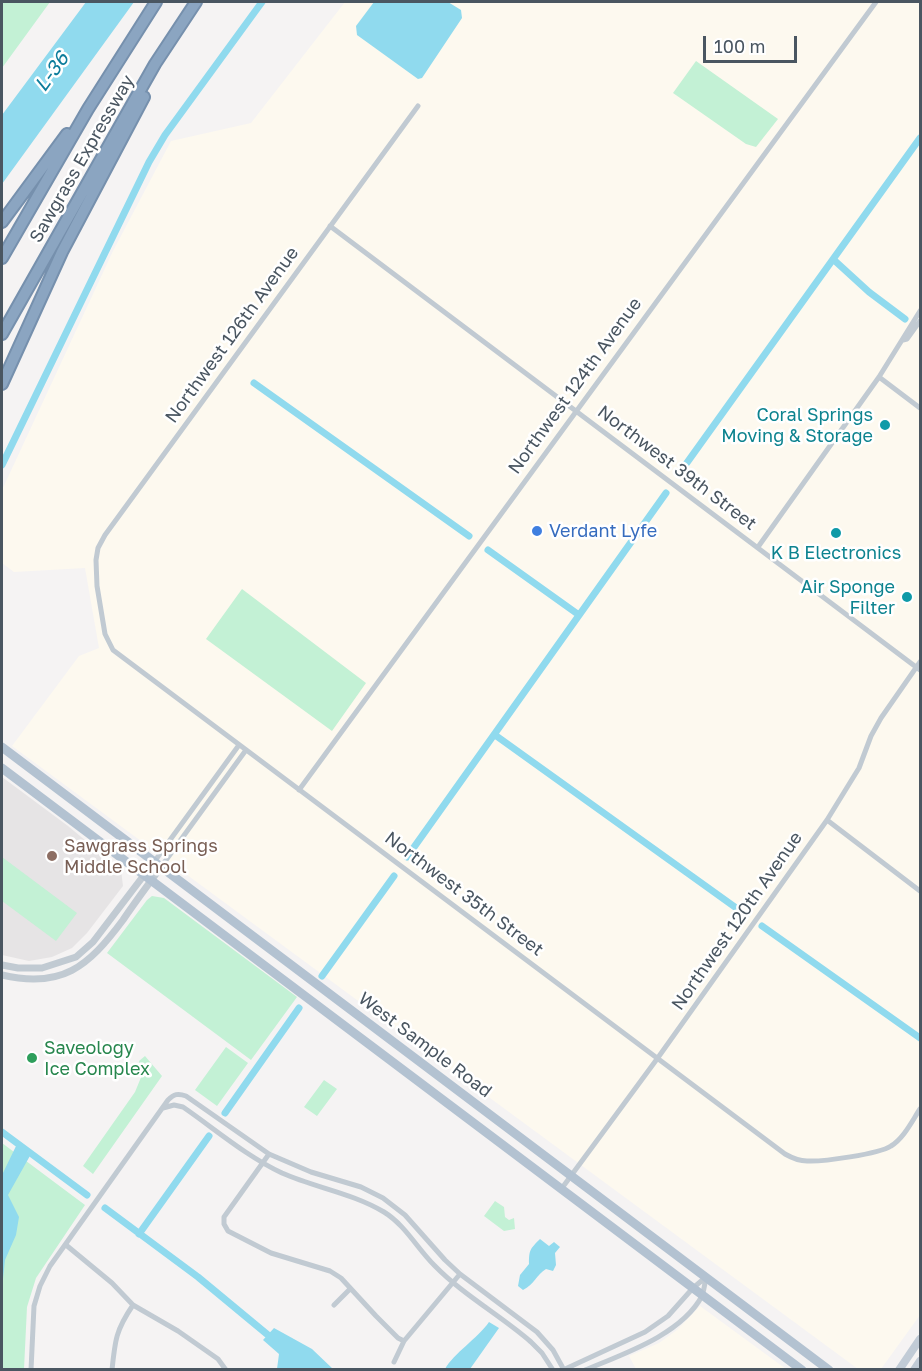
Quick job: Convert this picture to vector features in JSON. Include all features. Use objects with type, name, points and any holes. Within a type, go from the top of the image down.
[{"type":"highway","name":"Sawgrass Expressway","points":[[2,258],[88,109],[156,2]]},
{"type":"highway","name":"Sawgrass Expressway","points":[[2,334],[155,64],[196,2]]},
{"type":"highway","points":[[2,384],[62,252],[148,90],[155,64]]},
{"type":"highway","points":[[2,222],[65,136],[88,109]]},
{"type":"main road","name":"West Sample Road","points":[[2,747],[829,1370]]},
{"type":"main road","name":"West Sample Road","points":[[2,768],[802,1370]]},
{"type":"main road","points":[[899,1370],[921,1339]]},
{"type":"main road","points":[[914,1370],[921,1361]]},
{"type":"street","name":"Northwest 124th Avenue","points":[[299,790],[876,2]]},
{"type":"street","name":"Northwest 126th Avenue","points":[[98,590],[96,560],[98,548],[105,536],[418,106]]},
{"type":"street","name":"Northwest 39th Street","points":[[330,226],[758,548],[919,666]]},
{"type":"street","points":[[758,548],[879,377],[921,311]]},
{"type":"street","points":[[903,340],[921,321]]},
{"type":"street","points":[[879,377],[921,408]]},
{"type":"street","name":"Northwest 35th Street","points":[[98,590],[105,634],[113,650],[657,1059],[795,1159],[813,1161],[877,1152],[890,1147],[899,1140],[921,1109]]},
{"type":"street","name":"Northwest 120th Avenue","points":[[562,1188],[827,820],[859,768],[871,736],[881,718],[919,666]]},
{"type":"street","points":[[2,975],[22,980],[55,977],[81,966],[93,957],[108,940],[148,877],[239,745]]},
{"type":"street","points":[[157,864],[246,750]]},
{"type":"street","points":[[827,820],[921,891]]},
{"type":"street","points":[[2,965],[42,968],[76,957],[93,942],[148,877]]},
{"type":"street","points":[[31,1370],[34,1306],[40,1286],[50,1266],[163,1108],[174,1095],[180,1093],[269,1154],[311,1172],[361,1187],[393,1205],[460,1274],[537,1332],[553,1350],[563,1369],[645,1332],[668,1316],[706,1277]]},
{"type":"street","points":[[163,1108],[174,1105],[183,1107],[263,1162],[298,1179],[356,1197],[386,1214],[397,1222],[434,1265],[453,1283],[531,1342],[542,1353],[553,1370]]},
{"type":"street","points":[[269,1154],[224,1217],[224,1224],[228,1232],[271,1253],[330,1271],[341,1278],[398,1338],[404,1341]]},
{"type":"street","points":[[386,1214],[393,1205]]},
{"type":"street","points":[[66,1245],[91,1264],[133,1305],[188,1337],[218,1359],[226,1370]]},
{"type":"street","points":[[394,1362],[404,1341],[460,1274]]},
{"type":"street","points":[[585,1370],[650,1343],[674,1326],[702,1295],[706,1277]]},
{"type":"street","points":[[334,1305],[350,1289]]},
{"type":"street","points":[[112,1370],[115,1338],[121,1323],[133,1305]]},
{"type":"shaded area","points":[[345,2],[920,2],[920,1315],[881,1369],[858,1369],[12,746],[79,656],[99,648],[85,568],[14,572],[2,563],[2,490],[113,251],[171,141],[251,123]]},
{"type":"shaded area","name":"Sawgrass Springs Middle School","points":[[2,777],[68,826],[121,870],[123,886],[87,933],[72,948],[52,957],[29,961],[2,955]]},
{"type":"shaded area","points":[[700,1306],[786,1369],[636,1369],[629,1356],[659,1343],[677,1330]]},
{"type":"green space","points":[[2,2],[50,2],[2,68]]},
{"type":"green space","points":[[696,61],[778,119],[756,147],[746,144],[673,93]]},
{"type":"green space","points":[[242,589],[366,683],[332,731],[206,639]]},
{"type":"green space","points":[[2,857],[77,913],[56,941],[2,901]]},
{"type":"green space","points":[[152,896],[164,898],[297,997],[251,1060],[107,953]]},
{"type":"green space","points":[[226,1047],[248,1063],[217,1106],[195,1090]]},
{"type":"green space","points":[[145,1056],[162,1076],[93,1174],[83,1166],[135,1092],[142,1075],[139,1061]]},
{"type":"green space","points":[[324,1080],[337,1089],[317,1116],[304,1107]]},
{"type":"green space","points":[[2,1143],[85,1205],[36,1278],[27,1307],[24,1369],[2,1369]]},
{"type":"green space","points":[[495,1201],[504,1207],[505,1217],[509,1220],[514,1218],[515,1229],[504,1231],[484,1216]]},
{"type":"water","name":"L-36","points":[[86,2],[134,2],[2,184],[2,115]]},
{"type":"water","points":[[374,2],[448,2],[461,10],[462,18],[422,78],[418,79],[357,35],[356,26]]},
{"type":"water","points":[[17,1144],[31,1154],[8,1195],[19,1217],[16,1235],[5,1260],[2,1288],[2,1175]]},
{"type":"water","points":[[540,1239],[549,1246],[554,1242],[560,1247],[555,1253],[556,1265],[553,1271],[546,1269],[543,1271],[523,1290],[518,1286],[520,1275],[529,1264],[531,1250]]},
{"type":"water","points":[[489,1322],[499,1328],[470,1369],[445,1369],[454,1357]]},
{"type":"water","points":[[274,1328],[312,1349],[333,1369],[277,1369],[279,1354],[263,1340]]},
{"type":"waterway","points":[[2,465],[149,162],[165,135],[262,2]]},
{"type":"waterway","points":[[681,471],[920,138]]},
{"type":"waterway","points":[[834,260],[869,292],[905,319]]},
{"type":"waterway","points":[[254,383],[469,536]]},
{"type":"waterway","points":[[407,857],[666,493]]},
{"type":"waterway","points":[[488,550],[579,615]]},
{"type":"waterway","points":[[495,735],[746,915]]},
{"type":"waterway","points":[[322,976],[394,876]]},
{"type":"waterway","points":[[762,926],[920,1038]]},
{"type":"waterway","points":[[225,1113],[299,1008]]},
{"type":"waterway","points":[[2,1132],[87,1195]]},
{"type":"waterway","points":[[139,1234],[209,1136]]},
{"type":"waterway","points":[[105,1208],[198,1277],[268,1335]]},
{"type":"place","name":"Coral Springs Moving & Storage","points":[[885,425]]},
{"type":"place","name":"Verdant Lyfe","points":[[537,531]]},
{"type":"place","name":"K B Electronics","points":[[836,533]]},
{"type":"place","name":"Air Sponge Filter","points":[[907,597]]},
{"type":"place","name":"Sawgrass Springs Middle School","points":[[52,856]]},
{"type":"place","name":"Saveology Ice Complex","points":[[32,1058]]}]
